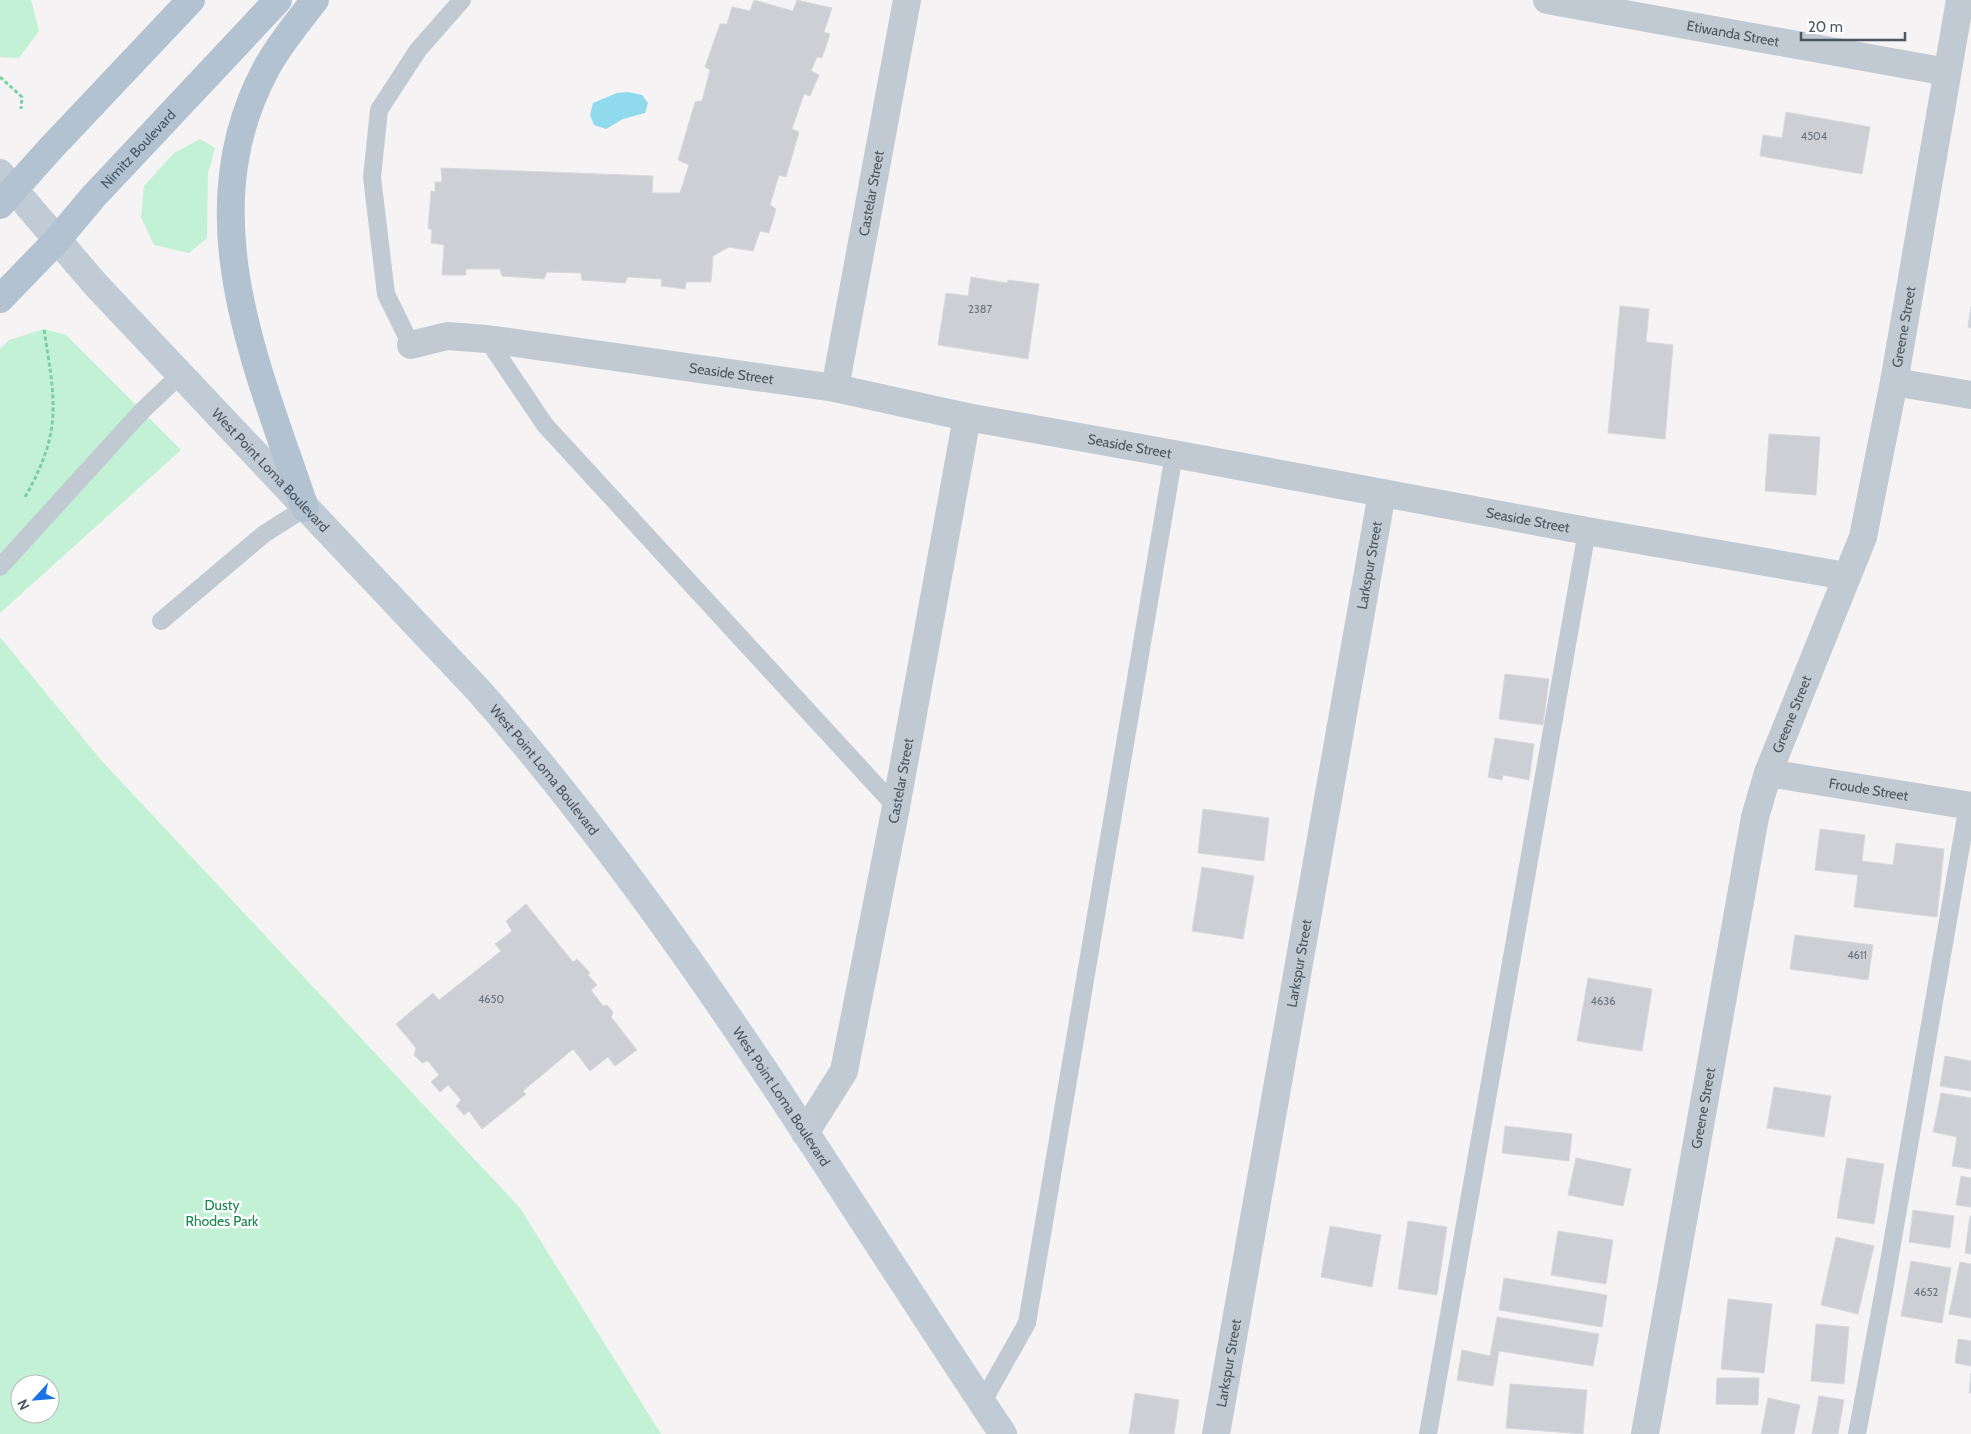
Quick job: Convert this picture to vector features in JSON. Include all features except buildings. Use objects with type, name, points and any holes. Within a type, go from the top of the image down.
[{"type":"main road","points":[[5,190],[52,146],[192,0]]},
{"type":"main road","name":"Nimitz Boulevard","points":[[0,299],[57,240],[93,197],[278,0]]},
{"type":"main road","points":[[305,508],[268,397],[236,290],[229,226],[234,160],[242,127],[253,95],[267,66],[315,0]]},
{"type":"main road","name":"West Point Loma Boulevard","points":[[5,190],[57,240],[305,508],[479,691],[536,756],[611,851],[677,943],[805,1133],[1003,1434]]},
{"type":"street","name":"Castelar Street","points":[[835,388],[907,0]]},
{"type":"street","name":"Etiwanda Street","points":[[1547,0],[1947,72]]},
{"type":"street","name":"Greene Street","points":[[1645,1434],[1755,816],[1768,773],[1862,536],[1894,382],[1960,0]]},
{"type":"street","name":"Seaside Street","points":[[411,346],[447,336],[487,339],[835,388],[967,417],[1587,532],[1846,576]]},
{"type":"street","points":[[1894,382],[1971,395]]},
{"type":"street","name":"Castelar Street","points":[[805,1133],[844,1071],[896,807],[967,417]]},
{"type":"street","name":"Larkspur Street","points":[[1216,1434],[1382,494]]},
{"type":"street","name":"Froude Street","points":[[1768,773],[1970,806]]},
{"type":"lane","points":[[411,346],[386,294],[372,177],[379,110],[418,50],[462,0]]},
{"type":"lane","points":[[487,339],[546,425],[896,807]]},
{"type":"lane","points":[[0,567],[142,411],[181,374]]},
{"type":"lane","points":[[982,1403],[1026,1323],[1174,454]]},
{"type":"lane","points":[[161,621],[264,534],[305,508]]},
{"type":"lane","points":[[1428,1434],[1587,532]]},
{"type":"lane","points":[[1857,1434],[1970,806]]},
{"type":"path","points":[[0,77],[22,97],[21,108]]},
{"type":"path","points":[[24,498],[39,471],[50,443],[54,416],[53,391],[44,330]]},
{"type":"green space","points":[[0,0],[31,0],[39,31],[19,58],[0,57]]},
{"type":"green space","points":[[200,139],[215,148],[208,173],[207,238],[189,253],[154,245],[141,217],[144,186],[174,153]]},
{"type":"green space","points":[[44,329],[66,335],[181,450],[0,613],[0,349],[9,340]]},
{"type":"green space","name":"Dusty Rhodes Park","points":[[0,637],[100,759],[520,1208],[661,1434],[0,1434]]},
{"type":"water","points":[[628,92],[642,95],[648,103],[645,113],[623,119],[606,129],[594,125],[590,115],[593,103],[617,93]]}]
